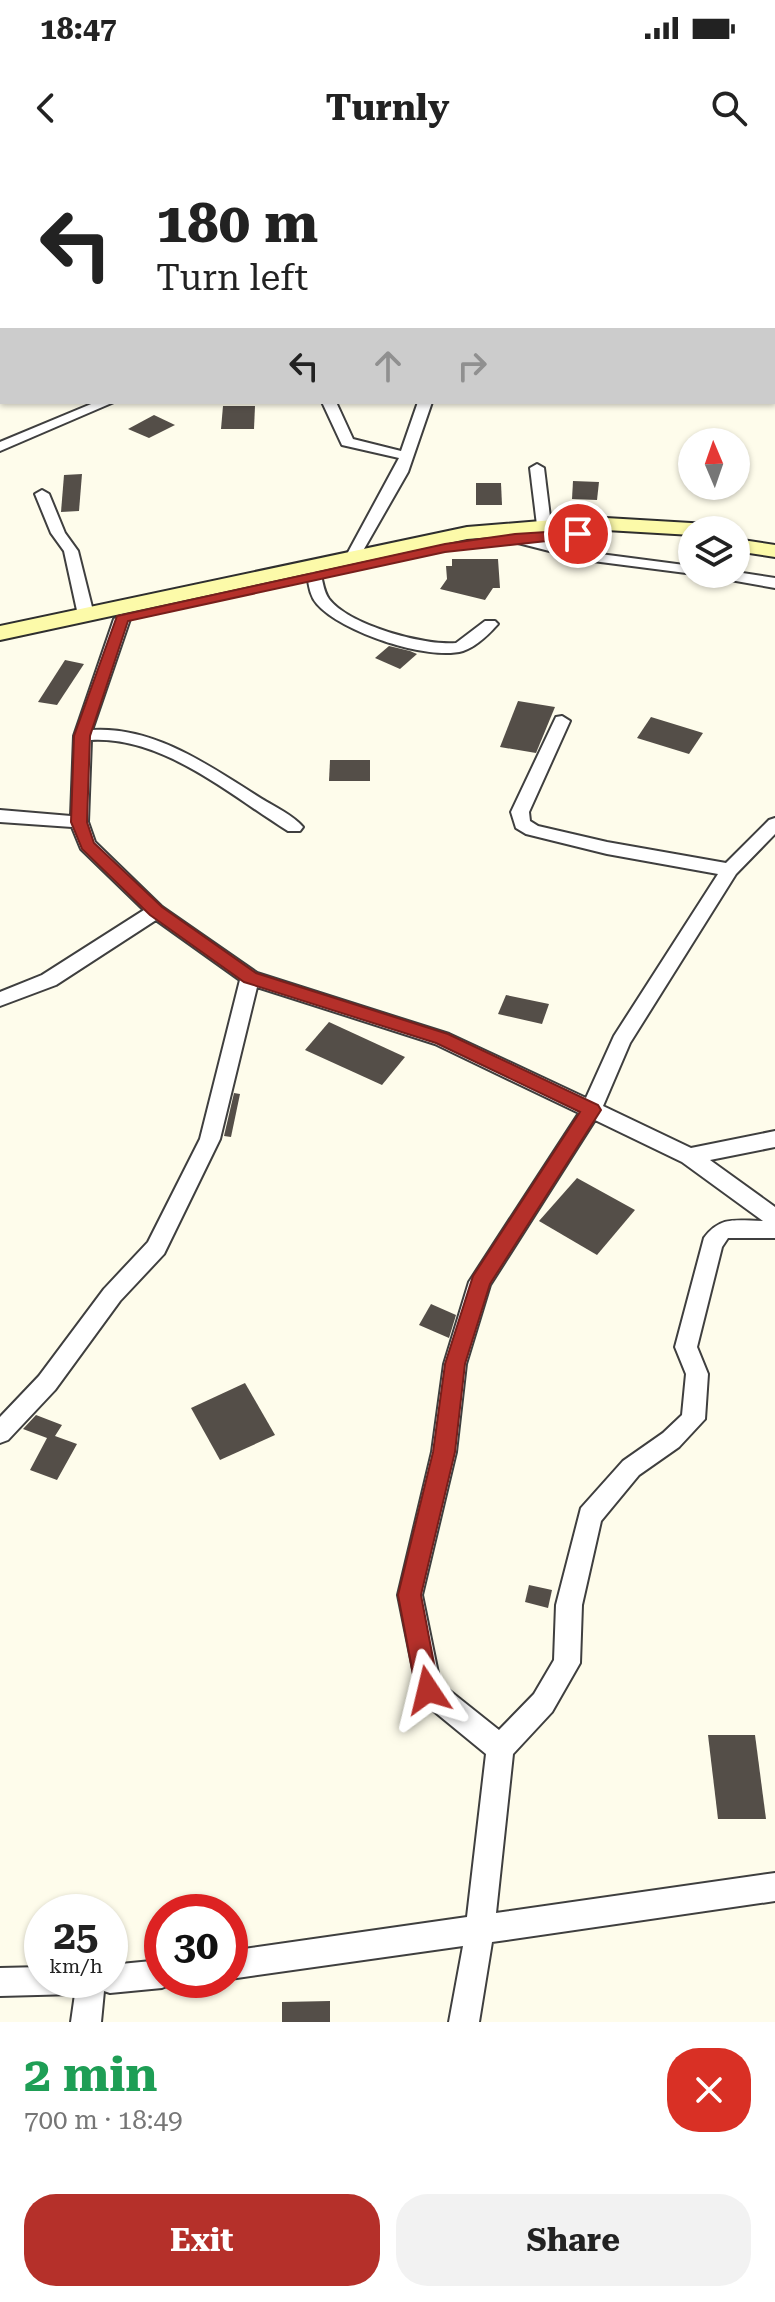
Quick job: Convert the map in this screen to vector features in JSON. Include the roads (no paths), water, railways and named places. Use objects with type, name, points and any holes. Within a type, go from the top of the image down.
[{"type":"main road","points":[[0,633],[467,533],[544,525],[631,524],[678,528]]},
{"type":"main road","points":[[0,644],[439,549],[515,538],[600,533],[678,537]]},
{"type":"main road","points":[[750,536],[775,540]]},
{"type":"main road","points":[[750,547],[775,551]]},
{"type":"street","points":[[0,447],[102,404]]},
{"type":"street","points":[[330,404],[347,442],[406,456]]},
{"type":"street","points":[[353,556],[401,472],[424,404]]},
{"type":"street","points":[[537,468],[544,525]]},
{"type":"street","points":[[42,494],[58,533],[71,551],[86,615]]},
{"type":"street","points":[[515,538],[585,556],[678,568]]},
{"type":"street","points":[[314,575],[322,601],[356,624],[395,639],[431,648],[460,647],[490,624]]},
{"type":"street","points":[[750,579],[775,583]]},
{"type":"street","points":[[122,619],[82,736],[79,822],[87,845],[156,911],[250,978],[442,1039],[689,1156],[775,1218]]},
{"type":"street","points":[[562,721],[520,812],[522,824],[532,830],[607,848],[730,870]]},
{"type":"street","points":[[82,736],[121,735],[150,745],[206,773],[294,827]]},
{"type":"street","points":[[0,816],[79,822]]},
{"type":"street","points":[[500,1748],[428,1690],[410,1595],[444,1452],[455,1364],[480,1282],[591,1110],[621,1041],[730,870],[775,824]]},
{"type":"street","points":[[0,999],[49,980],[156,911]]},
{"type":"street","points":[[0,1433],[47,1383],[112,1295],[156,1248],[210,1139],[250,978]]},
{"type":"street","points":[[689,1156],[775,1139]]},
{"type":"street","points":[[464,2022],[480,1929],[500,1748],[543,1703],[567,1663],[569,1605],[590,1516],[631,1468],[671,1440],[693,1419],[697,1374],[686,1347],[712,1244],[722,1230],[775,1229]]},
{"type":"street","points":[[248,1962],[775,1887]]},
{"type":"street","points":[[0,1982],[24,1981]]},
{"type":"street","points":[[86,2022],[89,1998]]}]
